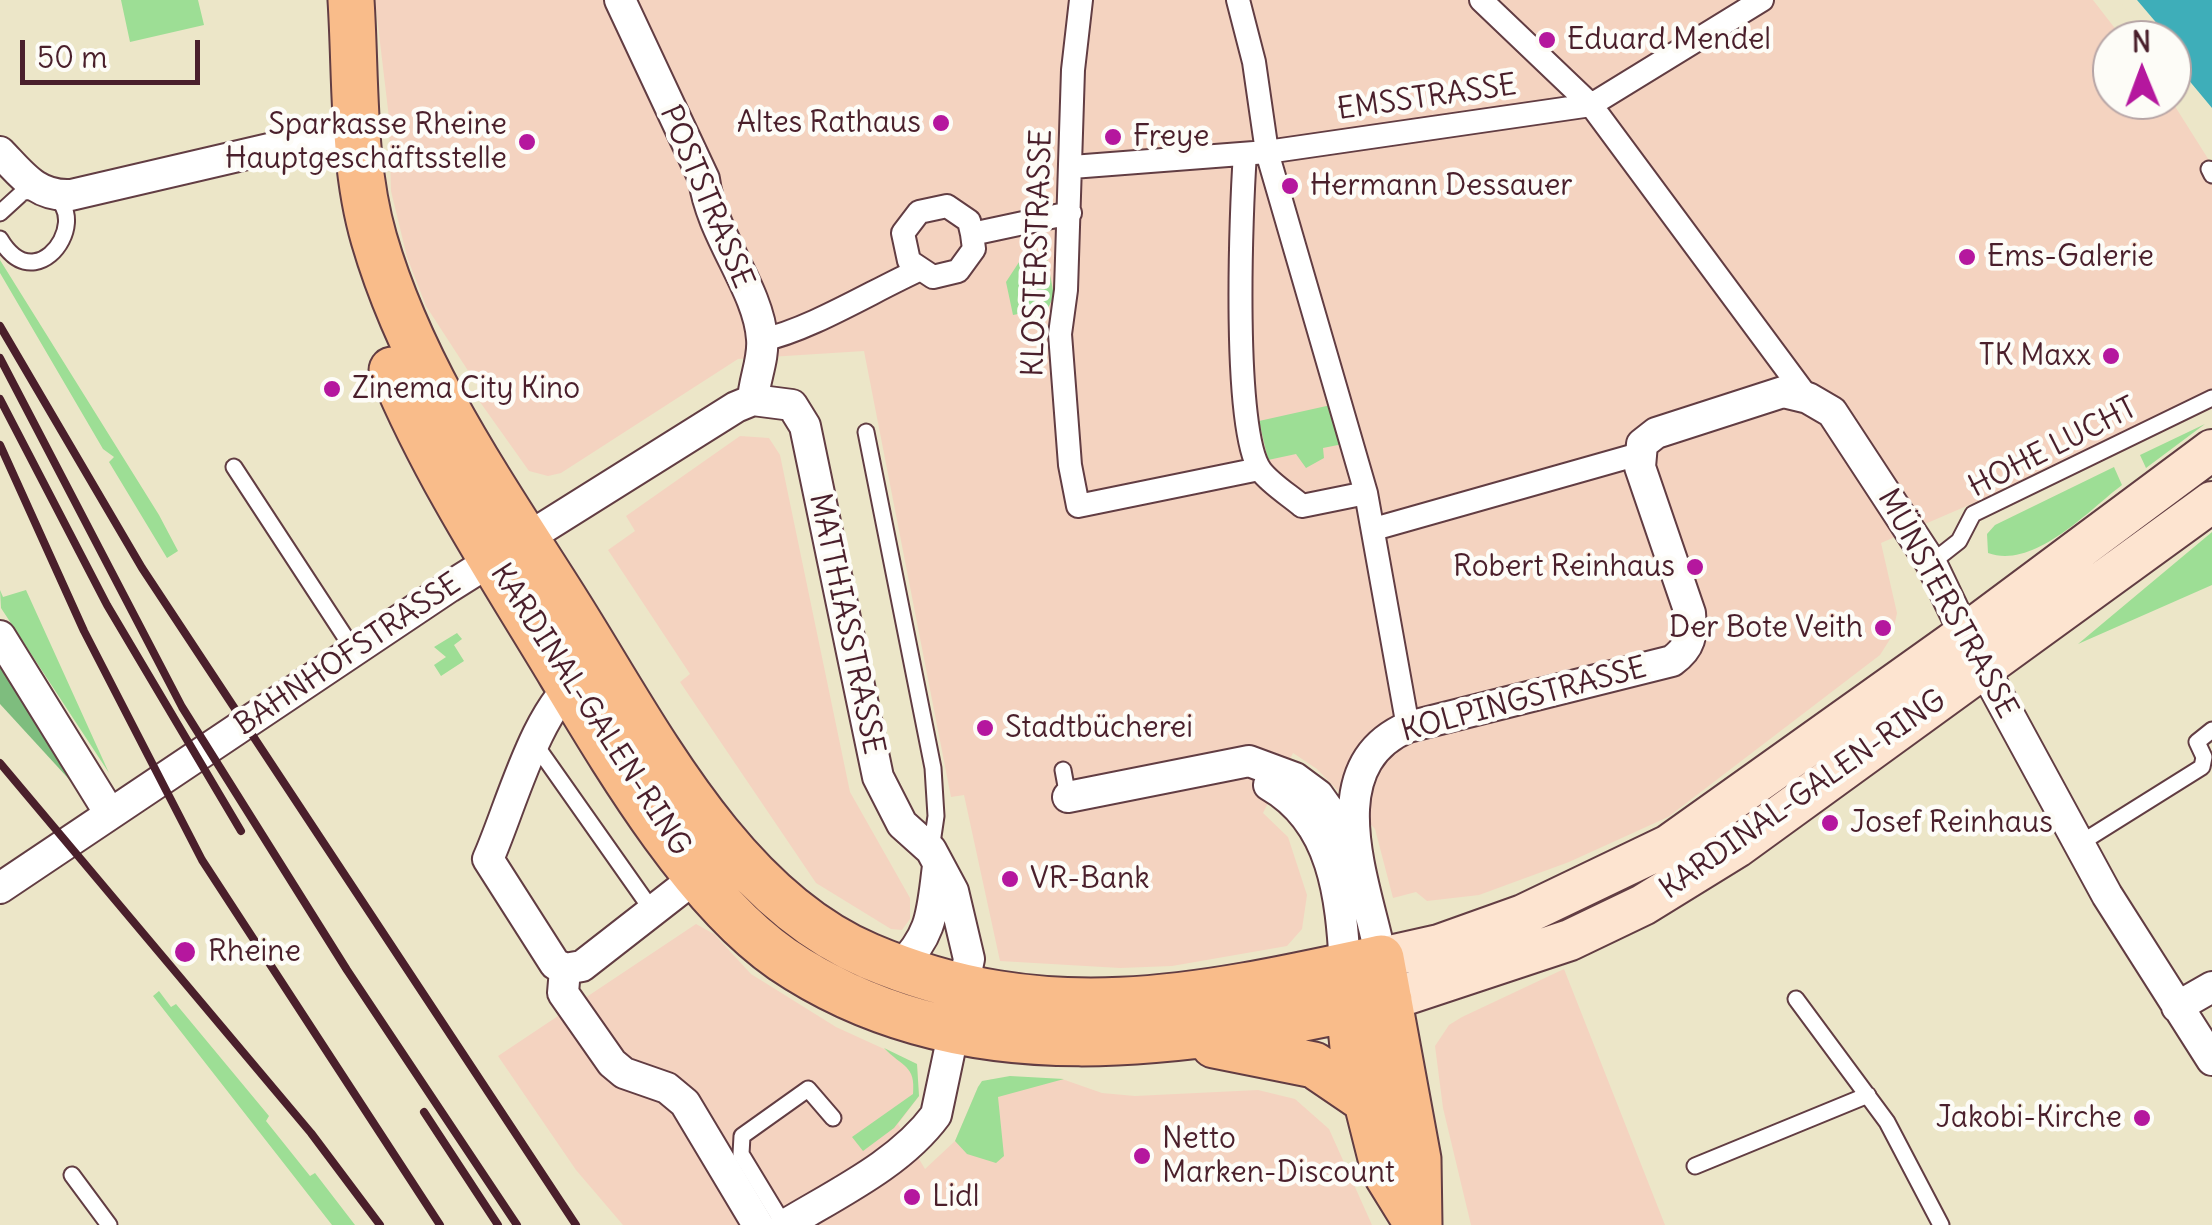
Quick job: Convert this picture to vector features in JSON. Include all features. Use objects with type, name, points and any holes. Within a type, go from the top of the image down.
[{"type":"main road","name":"KARDINAL-GALEN-RING","points":[[324,0],[332,134],[347,242],[370,316],[398,385],[509,551],[633,708],[697,863],[788,907],[840,942],[899,968],[960,1011],[1016,1043],[1177,1039],[1366,983],[1570,940],[1643,904],[1737,846],[2212,502]]},
{"type":"main road","name":"KARDINAL-GALEN-RING","points":[[350,0],[364,184],[378,253],[421,366],[509,551],[568,704],[641,801],[781,958],[852,997],[960,1011],[1022,1000],[1077,1002],[1183,997],[1366,983],[1595,883],[1702,826],[2212,450]]},
{"type":"main road","points":[[1366,983],[1364,1098],[1384,1170],[1419,1225]]},
{"type":"main road","points":[[1366,983],[1418,1159],[1419,1225]]},
{"type":"main road","points":[[1177,1039],[1296,1060],[1336,1078],[1364,1098]]},
{"type":"street","name":"POSTSTRASSE","points":[[620,0],[704,179],[708,208],[756,316],[762,340],[754,400]]},
{"type":"street","name":"KLOSTERSTRASSE","points":[[1081,0],[1073,70],[1070,212],[1060,334],[1070,465],[1078,506],[1259,469]]},
{"type":"street","points":[[1238,0],[1254,62],[1256,153],[1242,208],[1246,412],[1259,469],[1302,506],[1366,493]]},
{"type":"street","name":"MÜNSTERSTRASSE","points":[[1482,0],[1591,104],[1748,305],[1931,563],[1965,634],[2079,844],[2212,1060]]},
{"type":"street","name":"EMSSTRASSE","points":[[1072,168],[1256,153],[1591,104],[1762,0]]},
{"type":"street","points":[[0,152],[33,186],[46,193],[100,191],[332,134]]},
{"type":"street","points":[[1256,153],[1366,493],[1408,727]]},
{"type":"street","points":[[947,206],[969,221],[974,249],[958,271],[933,277],[921,269],[909,260],[903,233],[918,212],[947,206]]},
{"type":"street","points":[[972,234],[1070,212]]},
{"type":"street","points":[[762,340],[794,333],[826,313],[921,269]]},
{"type":"street","points":[[1374,529],[1639,454],[1642,444],[1656,433],[1768,394],[1796,393],[1820,405]]},
{"type":"street","name":"BAHNHOFSTRASSE","points":[[0,888],[109,812],[509,551],[736,407],[754,400]]},
{"type":"street","name":"MATTHIASSTRASSE","points":[[754,400],[792,405],[800,414],[878,776],[902,824],[935,858],[954,892],[966,949],[960,1011],[942,1095],[924,1131],[869,1174],[784,1225]]},
{"type":"street","name":"KOLPINGSTRASSE","points":[[1366,983],[1352,843],[1364,768],[1377,746],[1408,727],[1672,660],[1686,651],[1691,637],[1690,613],[1639,454]]},
{"type":"street","points":[[0,636],[109,812]]},
{"type":"street","points":[[633,708],[602,682],[580,678],[568,704],[535,744],[488,859],[554,964],[566,969],[582,966],[654,913],[697,863]]},
{"type":"street","points":[[1197,772],[1234,761],[1271,766],[1318,795],[1352,843]]},
{"type":"street","points":[[1065,784],[1234,772],[1271,785],[1309,818],[1331,866],[1342,914],[1366,983]]},
{"type":"street","points":[[899,968],[921,946],[930,928],[935,858]]},
{"type":"street","points":[[566,969],[564,993],[612,1062],[624,1073],[667,1088],[685,1103],[758,1225]]},
{"type":"street","points":[[2176,1006],[2212,986]]},
{"type":"lane","points":[[0,213],[23,192],[46,193],[63,208],[67,219],[64,241],[57,251],[36,260],[14,256],[0,239]]},
{"type":"lane","name":"HOHE LUCHT","points":[[1931,563],[1959,542],[1973,514],[2212,398]]},
{"type":"lane","points":[[866,432],[921,700],[936,816],[935,858]]},
{"type":"lane","points":[[234,467],[355,652]]},
{"type":"lane","points":[[2079,844],[2202,767],[2204,757],[2198,742],[2212,730]]},
{"type":"lane","points":[[535,744],[654,913]]},
{"type":"lane","points":[[1796,999],[1887,1122],[1941,1225]]},
{"type":"lane","points":[[784,1225],[742,1154],[742,1136],[808,1089],[833,1118]]},
{"type":"lane","points":[[1695,1166],[1868,1095]]},
{"type":"lane","points":[[72,1175],[109,1225]]},
{"type":"shaded area","points":[[375,0],[2093,0],[2108,20],[2092,20],[2092,120],[2184,120],[2212,165],[2212,395],[2198,406],[1881,543],[1897,613],[1892,636],[1880,655],[1668,817],[1569,862],[1479,895],[1427,901],[1416,892],[1393,898],[1375,829],[1317,769],[1293,753],[1263,813],[1288,837],[1307,895],[1302,929],[1287,946],[1172,966],[1120,968],[1000,961],[964,795],[951,797],[864,351],[738,359],[561,473],[548,476],[529,471],[480,402],[478,386],[426,306],[407,257],[391,191],[389,118]]},
{"type":"shaded area","points":[[740,436],[769,438],[780,455],[850,792],[910,898],[910,919],[902,930],[891,929],[816,883],[680,682],[690,674],[608,550],[635,531],[626,516]]},
{"type":"shaded area","points":[[696,924],[714,934],[751,974],[836,1027],[917,1064],[919,1096],[898,1124],[925,1169],[955,1141],[978,1087],[991,1079],[1062,1079],[1102,1093],[1135,1096],[1258,1090],[1295,1099],[1329,1129],[1372,1225],[623,1225],[576,1170],[498,1056]]},
{"type":"shaded area","points":[[1564,969],[1665,1225],[1471,1225],[1443,1108],[1435,1046],[1449,1025],[1462,1017]]},
{"type":"green space","points":[[121,0],[198,0],[204,25],[130,42]]},
{"type":"green space","points":[[1046,252],[1054,296],[1048,308],[1013,315],[1006,282],[1023,256]]},
{"type":"green space","points":[[0,260],[159,515],[178,551],[167,558],[109,462],[114,457],[103,449],[0,273]]},
{"type":"green space","points":[[1331,405],[1343,444],[1323,448],[1324,458],[1306,468],[1296,454],[1268,460],[1259,421]]},
{"type":"green space","points":[[2205,424],[2146,468],[2140,455]]},
{"type":"green space","points":[[2114,467],[2122,485],[2060,535],[2024,553],[1988,553],[1987,534],[1995,525]]},
{"type":"green space","points":[[2212,532],[2212,585],[2078,644]]},
{"type":"green space","points":[[0,590],[3,597],[26,590],[109,773],[1,608]]},
{"type":"green space","points":[[457,633],[462,639],[454,645],[464,661],[441,676],[434,665],[446,657],[434,647]]},
{"type":"green space","points":[[0,667],[78,789],[0,704]]},
{"type":"green space","points":[[159,991],[171,1007],[176,1004],[269,1116],[266,1121],[310,1176],[315,1173],[355,1225],[332,1225],[153,996]]},
{"type":"green space","points":[[884,1048],[917,1064],[919,1096],[894,1128],[863,1151],[852,1137],[913,1094],[910,1072]]},
{"type":"green space","points":[[1010,1076],[1064,1079],[998,1097],[1004,1156],[996,1163],[967,1154],[955,1141],[978,1087],[982,1081]]},
{"type":"water","points":[[2121,0],[2212,0],[2212,108],[2192,84],[2192,20],[2138,20]]},
{"type":"pier","points":[[2118,0],[2137,0],[2154,20],[2135,20]]},
{"type":"railway","points":[[0,326],[142,568],[576,1225]]},
{"type":"railway","points":[[0,358],[182,707],[347,970],[517,1225]]},
{"type":"railway","points":[[0,399],[107,605],[241,831]]},
{"type":"railway","points":[[0,445],[84,631],[202,860],[440,1225]]},
{"type":"railway","points":[[0,763],[311,1133],[380,1225]]},
{"type":"railway","points":[[424,1112],[498,1225]]},
{"type":"place","name":"Eduard Mendel","points":[[1547,40]]},
{"type":"place","name":"Altes Rathaus","points":[[941,123]]},
{"type":"place","name":"Freye","points":[[1113,137]]},
{"type":"place","name":"Sparkasse Rheine Hauptgeschäftsstelle","points":[[527,142]]},
{"type":"place","name":"Hermann Dessauer","points":[[1290,186]]},
{"type":"place","name":"Ems-Galerie","points":[[1967,257]]},
{"type":"place","name":"TK Maxx","points":[[2111,356]]},
{"type":"place","name":"Zinema City Kino","points":[[332,389]]},
{"type":"place","name":"Robert Reinhaus","points":[[1695,567]]},
{"type":"place","name":"Der Bote Veith","points":[[1883,628]]},
{"type":"place","name":"Stadtbücherei","points":[[985,728]]},
{"type":"place","name":"Josef Reinhaus","points":[[1830,823]]},
{"type":"place","name":"VR-Bank","points":[[1010,879]]},
{"type":"place","name":"Rheine","points":[[185,952]]},
{"type":"place","name":"Jakobi-Kirche","points":[[2142,1118]]},
{"type":"place","name":"Netto Marken-Discount","points":[[1142,1156]]},
{"type":"place","name":"Lidl","points":[[912,1197]]}]
